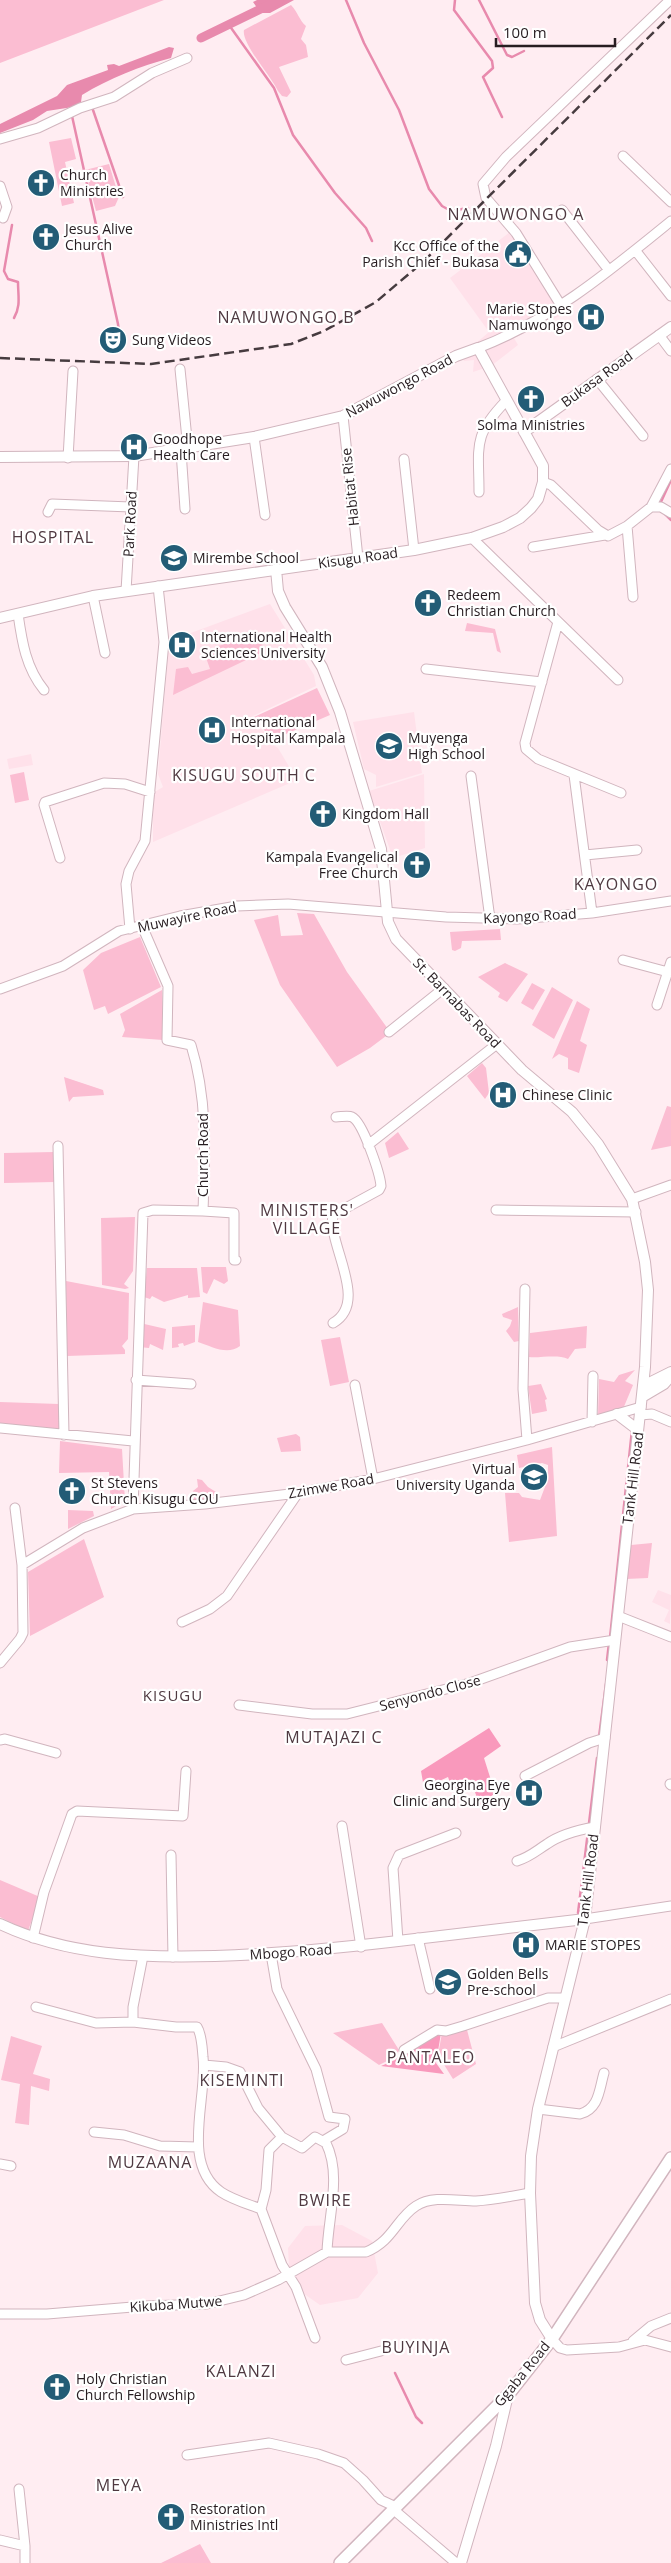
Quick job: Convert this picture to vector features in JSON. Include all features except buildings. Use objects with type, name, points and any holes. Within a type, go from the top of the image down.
[{"type":"main road","name":"Ggaba Road","points":[[340,2563],[508,2394],[552,2339],[671,2158]]},
{"type":"street","points":[[560,304],[516,233],[486,198],[483,184],[506,157],[670,0]]},
{"type":"street","points":[[0,139],[38,128],[80,108],[114,96],[152,73],[187,58]]},
{"type":"street","points":[[624,156],[671,202]]},
{"type":"street","points":[[0,186],[7,207],[3,218]]},
{"type":"street","points":[[562,210],[608,270]]},
{"type":"street","name":"Nawuwongo Road","points":[[0,457],[68,458],[134,456],[184,450],[254,437],[344,416],[456,356],[509,335],[560,304],[608,270],[671,220]]},
{"type":"street","points":[[635,250],[671,296]]},
{"type":"street","name":"Bukasa Road","points":[[524,432],[671,326]]},
{"type":"street","points":[[659,335],[671,351]]},
{"type":"street","points":[[478,348],[506,402],[543,466],[544,482],[551,484],[605,535]]},
{"type":"street","points":[[180,369],[185,509]]},
{"type":"street","points":[[68,458],[73,371]]},
{"type":"street","points":[[597,380],[643,436]]},
{"type":"street","points":[[479,492],[480,437],[489,419],[506,402]]},
{"type":"street","name":"Habitat Rise","points":[[344,416],[358,558]]},
{"type":"street","points":[[254,437],[265,515]]},
{"type":"street","name":"Park Road","points":[[126,591],[134,456]]},
{"type":"street","points":[[404,459],[414,550]]},
{"type":"street","points":[[533,547],[613,534],[627,526],[651,507],[671,469]]},
{"type":"street","name":"Kisugu Road","points":[[0,618],[93,596],[414,550],[472,538],[503,527],[520,518],[538,499],[544,482]]},
{"type":"street","points":[[48,512],[52,504],[132,507]]},
{"type":"street","points":[[651,507],[661,507],[671,513]]},
{"type":"street","points":[[627,526],[633,597]]},
{"type":"street","points":[[472,538],[618,680]]},
{"type":"street","name":"St. Barnabas Road","points":[[276,569],[278,591],[284,607],[322,667],[340,712],[381,849],[388,922],[396,939],[497,1044],[538,1084],[572,1112],[598,1144],[632,1199],[636,1212],[648,1290],[647,1346],[641,1407]]},
{"type":"street","points":[[130,929],[126,884],[129,871],[145,841],[164,642],[158,586]]},
{"type":"street","points":[[93,596],[105,653]]},
{"type":"street","points":[[18,614],[24,652],[34,678],[44,690]]},
{"type":"street","points":[[558,622],[525,743],[526,749],[531,756],[621,793]]},
{"type":"street","points":[[426,669],[542,682]]},
{"type":"street","points":[[574,775],[592,913]]},
{"type":"street","points":[[471,776],[490,919]]},
{"type":"street","points":[[60,858],[44,805],[45,802],[104,783],[125,784],[150,792]]},
{"type":"street","points":[[585,855],[637,850]]},
{"type":"street","name":"Kayongo Road","points":[[388,912],[490,919],[592,913],[671,901]]},
{"type":"street","name":"Muwayire Road","points":[[0,989],[63,966],[109,936],[205,911],[261,904],[388,912]]},
{"type":"street","name":"Church Road","points":[[132,1509],[133,1441],[143,1213],[153,1210],[204,1211],[206,1128],[198,1069],[191,1045],[167,1040],[168,986],[142,926]]},
{"type":"street","points":[[623,960],[668,972]]},
{"type":"street","points":[[656,1005],[671,962]]},
{"type":"street","points":[[389,1032],[444,988]]},
{"type":"street","points":[[368,1145],[497,1044]]},
{"type":"street","points":[[333,1323],[342,1314],[347,1294],[333,1215],[379,1190],[381,1186],[368,1145],[354,1118],[336,1117]]},
{"type":"street","points":[[58,1146],[64,1435]]},
{"type":"street","points":[[632,1199],[671,1185]]},
{"type":"street","points":[[496,1210],[636,1212]]},
{"type":"street","points":[[204,1211],[234,1214],[234,1260],[236,1260]]},
{"type":"street","points":[[525,1289],[523,1389],[527,1440]]},
{"type":"street","points":[[592,1422],[593,1376]]},
{"type":"street","points":[[643,1386],[669,1377]]},
{"type":"street","points":[[669,1377],[641,1407],[671,1422]]},
{"type":"street","points":[[136,1380],[191,1384]]},
{"type":"street","points":[[355,1385],[373,1479]]},
{"type":"street","name":"Zzimwe Road","points":[[22,1565],[83,1528],[132,1509],[205,1504],[298,1493],[373,1479],[527,1440],[641,1407]]},
{"type":"street","name":"Tank Hill Road","points":[[552,2339],[540,2320],[535,2302],[530,2193],[531,2156],[538,2109],[585,1919],[630,1487],[641,1407]]},
{"type":"street","points":[[617,1414],[638,1430]]},
{"type":"street","points":[[0,1428],[133,1441]]},
{"type":"street","points":[[182,1622],[210,1609],[227,1596],[298,1493]]},
{"type":"street","points":[[0,1663],[22,1636],[22,1565],[15,1508]]},
{"type":"street","points":[[618,1616],[671,1637]]},
{"type":"street","name":"Senyondo Close","points":[[239,1705],[312,1714],[347,1714],[470,1683],[570,1646],[615,1640]]},
{"type":"street","points":[[525,1776],[605,1738]]},
{"type":"street","points":[[0,1740],[6,1739],[56,1753]]},
{"type":"street","points":[[33,1938],[44,1892],[70,1817],[77,1811],[183,1816],[186,1771]]},
{"type":"street","points":[[342,1826],[361,1947]]},
{"type":"street","points":[[517,1861],[532,1856],[555,1839],[576,1830],[595,1827]]},
{"type":"street","points":[[398,1941],[393,1868],[395,1860],[403,1853],[456,1834]]},
{"type":"street","points":[[171,1855],[174,1957]]},
{"type":"street","points":[[585,1919],[671,1906]]},
{"type":"street","name":"Mbogo Road","points":[[0,1924],[33,1938],[104,1953],[174,1957],[271,1954],[361,1947],[418,1938],[585,1919]]},
{"type":"street","points":[[418,1938],[430,1989]]},
{"type":"street","points":[[271,1954],[277,1990],[316,2069],[329,2117],[345,2119],[343,2129],[323,2141]]},
{"type":"street","points":[[133,2022],[133,2007],[143,1956]]},
{"type":"street","points":[[404,2050],[437,2030],[463,2026],[548,1998],[565,1998]]},
{"type":"street","points":[[553,2048],[671,1999]]},
{"type":"street","points":[[36,2007],[96,2023],[133,2022],[176,2027],[197,2027],[200,2032],[204,2065],[198,2147],[204,2171],[213,2185],[225,2195],[261,2209]]},
{"type":"street","points":[[204,2065],[226,2067],[240,2072],[252,2098],[282,2136],[302,2148],[315,2137],[323,2141],[330,2150],[333,2183],[327,2252]]},
{"type":"street","points":[[538,2109],[580,2114],[586,2112],[595,2106],[604,2073]]},
{"type":"street","points":[[94,2132],[124,2135],[160,2146],[198,2147]]},
{"type":"street","points":[[282,2136],[269,2150],[266,2190],[261,2209],[282,2265],[289,2273],[315,2338]]},
{"type":"street","points":[[0,2164],[11,2166]]},
{"type":"street","name":"Kikuba Mutwe","points":[[0,2314],[47,2314],[145,2306],[207,2304],[244,2295],[327,2252],[366,2252],[371,2250],[382,2243],[395,2230],[410,2211],[424,2202],[438,2199],[478,2201],[530,2193]]},
{"type":"street","points":[[633,2342],[651,2326],[671,2318]]},
{"type":"street","points":[[552,2339],[560,2348],[567,2350],[619,2347],[633,2342],[652,2340],[671,2347]]},
{"type":"street","points":[[346,2360],[381,2351]]},
{"type":"street","points":[[461,2563],[496,2446],[508,2394]]},
{"type":"street","points":[[188,2456],[269,2444],[318,2454],[344,2463],[381,2500],[395,2509],[456,2563]]},
{"type":"street","points":[[18,2489],[25,2546],[25,2563]]},
{"type":"street","points":[[0,2540],[25,2546]]},
{"type":"shaded area","points":[[0,0],[164,0],[0,63]]},
{"type":"shaded area","points":[[257,0],[294,0],[270,13],[261,13],[253,2]]},
{"type":"shaded area","points":[[291,5],[306,26],[301,39],[306,45],[308,57],[279,67],[291,92],[287,97],[282,96],[278,91],[252,51],[244,36],[244,30]]},
{"type":"shaded area","points":[[169,47],[174,48],[171,58],[103,83],[82,95],[81,102],[73,107],[47,111],[33,120],[0,133],[0,124],[57,96],[67,85],[108,70],[107,65],[114,64],[119,66]]},
{"type":"shaded area","points":[[71,138],[76,159],[65,162],[74,203],[62,206],[49,142]]},
{"type":"shaded area","points":[[109,164],[119,197],[115,206],[96,211],[85,170]]},
{"type":"shaded area","points":[[518,226],[570,311],[514,338],[518,345],[491,366],[473,372],[474,360],[464,361],[457,350],[475,344],[489,332],[450,278]]},
{"type":"shaded area","name":"International Hospital Kampala","points":[[270,604],[314,675],[316,686],[253,716],[273,745],[278,748],[297,780],[153,842],[153,793],[163,787],[158,774],[169,642],[172,637],[188,634]]},
{"type":"shaded area","points":[[467,623],[495,629],[501,653],[497,651],[493,633],[465,631]]},
{"type":"shaded area","points":[[256,631],[265,651],[173,695],[176,669],[188,667],[192,674],[210,669],[204,652]]},
{"type":"shaded area","points":[[317,688],[330,715],[272,740],[254,717]]},
{"type":"shaded area","name":"Muyenga High School","points":[[414,712],[422,773],[376,787],[376,775],[364,769],[353,722]]},
{"type":"shaded area","points":[[31,754],[33,765],[9,769],[7,759]]},
{"type":"shaded area","points":[[24,772],[29,800],[15,803],[10,775]]},
{"type":"shaded area","points":[[424,774],[425,848],[393,858],[369,791]]},
{"type":"shaded area","points":[[297,913],[314,914],[347,972],[388,1029],[386,1036],[370,1048],[337,1067],[280,985],[254,920],[278,915],[281,936],[303,935]]},
{"type":"shaded area","points":[[500,929],[501,940],[462,941],[461,948],[455,951],[452,950],[450,932]]},
{"type":"shaded area","points":[[140,937],[161,987],[108,1014],[105,1006],[94,1010],[83,970],[101,953]]},
{"type":"shaded area","points":[[505,963],[528,974],[507,1002],[498,997],[500,993],[478,977]]},
{"type":"shaded area","points":[[532,983],[545,990],[533,1010],[521,1003]]},
{"type":"shaded area","points":[[552,987],[573,1000],[554,1039],[532,1025]]},
{"type":"shaded area","points":[[162,990],[163,1040],[122,1037],[125,1030],[120,1014]]},
{"type":"shaded area","points":[[577,1001],[590,1009],[580,1041],[587,1045],[579,1073],[568,1069],[568,1058],[559,1054],[552,1059]]},
{"type":"shaded area","points":[[482,1063],[486,1068],[489,1093],[485,1099],[467,1076]]},
{"type":"shaded area","points":[[64,1077],[103,1090],[104,1095],[73,1097],[69,1102]]},
{"type":"shaded area","points":[[667,1106],[671,1107],[671,1146],[651,1150]]},
{"type":"shaded area","points":[[398,1132],[409,1149],[389,1158],[385,1143]]},
{"type":"shaded area","points":[[54,1152],[55,1182],[4,1183],[4,1153]]},
{"type":"shaded area","points":[[135,1217],[133,1271],[124,1284],[129,1288],[102,1285],[101,1218]]},
{"type":"shaded area","points":[[201,1267],[226,1267],[228,1281],[224,1284],[214,1279],[207,1294],[203,1292]]},
{"type":"shaded area","points":[[147,1268],[197,1268],[200,1297],[188,1298],[188,1295],[164,1302],[152,1296],[150,1299],[144,1297]]},
{"type":"shaded area","points":[[66,1281],[129,1293],[128,1339],[122,1346],[125,1354],[67,1356]]},
{"type":"shaded area","points":[[203,1302],[238,1310],[240,1346],[235,1349],[224,1350],[198,1342]]},
{"type":"shaded area","points":[[518,1307],[519,1341],[514,1342],[506,1331],[512,1320],[503,1317],[502,1314]]},
{"type":"shaded area","points":[[140,1323],[166,1329],[163,1350],[150,1344],[149,1348],[139,1347]]},
{"type":"shaded area","points":[[195,1325],[195,1342],[184,1346],[183,1343],[178,1344],[179,1347],[172,1348],[172,1327]]},
{"type":"shaded area","points":[[587,1326],[586,1348],[575,1349],[568,1359],[554,1356],[529,1357],[530,1333]]},
{"type":"shaded area","points":[[340,1337],[349,1382],[330,1386],[321,1340]]},
{"type":"shaded area","points":[[635,1370],[625,1381],[633,1385],[623,1409],[598,1415],[599,1379],[614,1382],[619,1375]]},
{"type":"shaded area","points":[[541,1384],[547,1399],[545,1400],[547,1411],[532,1414],[528,1386]]},
{"type":"shaded area","points":[[0,1402],[59,1404],[60,1430],[0,1426]]},
{"type":"shaded area","points":[[296,1434],[300,1437],[301,1451],[281,1452],[277,1438]]},
{"type":"shaded area","points":[[60,1441],[122,1449],[125,1501],[111,1509],[109,1472],[59,1473]]},
{"type":"shaded area","points":[[552,1447],[557,1536],[509,1542],[505,1493],[519,1493],[522,1497],[540,1500],[548,1479],[548,1465],[542,1463],[519,1468],[517,1455]]},
{"type":"shaded area","points":[[197,1479],[202,1480],[216,1492],[212,1497],[206,1500],[193,1501],[195,1495],[193,1491],[198,1487]]},
{"type":"shaded area","points":[[68,1510],[93,1511],[94,1516],[68,1529]]},
{"type":"shaded area","points":[[84,1539],[104,1597],[30,1636],[28,1572]]},
{"type":"shaded area","points":[[652,1543],[648,1578],[626,1579],[631,1545]]},
{"type":"shaded area","points":[[658,1590],[671,1595],[670,1624],[664,1621],[669,1610],[652,1602]]},
{"type":"shaded area","points":[[489,1728],[501,1746],[484,1758],[495,1793],[480,1805],[471,1782],[453,1791],[448,1777],[424,1788],[421,1771]]},
{"type":"shaded area","points":[[0,1880],[40,1897],[28,1931],[0,1917]]},
{"type":"shaded area","points":[[382,2023],[399,2050],[395,2057],[379,2065],[333,2033]]},
{"type":"shaded area","points":[[466,2026],[476,2064],[453,2079],[438,2055],[442,2033]]},
{"type":"shaded area","points":[[441,2033],[436,2063],[444,2074],[381,2066],[395,2060],[401,2052]]},
{"type":"shaded area","points":[[11,2036],[42,2046],[33,2074],[50,2079],[49,2091],[31,2086],[29,2125],[15,2123],[20,2084],[1,2080]]},
{"type":"shaded area","points":[[342,2225],[372,2241],[378,2273],[358,2298],[320,2305],[290,2284],[288,2248],[305,2226]]},
{"type":"shaded area","points":[[200,2544],[211,2563],[161,2563]]},
{"type":"waterway","points":[[201,38],[279,0]]},
{"type":"waterway","points":[[346,0],[364,43],[399,110],[429,189],[442,206],[451,211],[468,208]]},
{"type":"waterway","points":[[455,0],[454,10],[492,61],[493,68],[483,77],[502,117]]},
{"type":"waterway","points":[[479,0],[507,55],[512,57],[524,51]]},
{"type":"waterway","points":[[229,25],[274,88],[293,135],[335,193],[366,228],[372,241]]},
{"type":"waterway","points":[[93,110],[123,197]]},
{"type":"waterway","points":[[72,116],[118,324],[121,349]]},
{"type":"waterway","points":[[12,225],[4,271],[8,279],[18,282],[18,305],[14,318]]},
{"type":"waterway","points":[[660,504],[671,480]]},
{"type":"waterway","points":[[665,514],[671,520]]},
{"type":"waterway","points":[[610,1638],[632,1430]]},
{"type":"waterway","points":[[607,1660],[609,1643]]},
{"type":"waterway","points":[[599,1737],[606,1684]]},
{"type":"waterway","points":[[578,1913],[597,1758]]},
{"type":"waterway","points":[[395,2373],[416,2417],[422,2423]]},
{"type":"railway","points":[[0,358],[151,364],[291,344],[324,331],[376,302],[424,261],[671,15]]},
{"type":"place","name":"Church Ministries","points":[[41,183]]},
{"type":"place","name":"Jesus Alive Church","points":[[46,237]]},
{"type":"place","name":"Kcc Office of the Parish Chief - Bukasa","points":[[518,254]]},
{"type":"place","name":"Marie Stopes Namuwongo","points":[[591,317]]},
{"type":"place","name":"Sung Videos","points":[[113,340]]},
{"type":"place","name":"Solma Ministries","points":[[531,399]]},
{"type":"place","name":"Goodhope Health Care","points":[[134,447]]},
{"type":"place","name":"Mirembe School","points":[[174,558]]},
{"type":"place","name":"Redeem Christian Church","points":[[428,603]]},
{"type":"place","name":"International Health Sciences University","points":[[182,645]]},
{"type":"place","name":"International Hospital Kampala","points":[[212,730]]},
{"type":"place","name":"Muyenga High School","points":[[389,746]]},
{"type":"place","name":"Kingdom Hall","points":[[323,814]]},
{"type":"place","name":"Kampala Evangelical Free Church","points":[[417,865]]},
{"type":"place","name":"Chinese Clinic","points":[[503,1095]]},
{"type":"place","name":"Virtual University Uganda","points":[[534,1477]]},
{"type":"place","name":"St Stevens Church Kisugu COU","points":[[72,1491]]},
{"type":"place","name":"Georgina Eye Clinic and Surgery","points":[[529,1793]]},
{"type":"place","name":"MARIE STOPES","points":[[526,1945]]},
{"type":"place","name":"Golden Bells Pre-school","points":[[448,1982]]},
{"type":"place","name":"Holy Christian Church Fellowship","points":[[57,2387]]},
{"type":"place","name":"Restoration Ministries Intl","points":[[171,2517]]},
{"type":"district","name":"NAMUWONGO A","points":[[516,214]]},
{"type":"district","name":"NAMUWONGO B","points":[[286,317]]},
{"type":"district","name":"HOSPITAL","points":[[53,537]]},
{"type":"district","name":"KISUGU SOUTH C","points":[[244,775]]},
{"type":"district","name":"KAYONGO","points":[[616,884]]},
{"type":"district","name":"MINISTERS' VILLAGE","points":[[307,1219]]},
{"type":"district","name":"KISUGU","points":[[173,1696]]},
{"type":"district","name":"MUTAJAZI C","points":[[334,1737]]},
{"type":"district","name":"PANTALEO","points":[[431,2057]]},
{"type":"district","name":"KISEMINTI","points":[[242,2080]]},
{"type":"district","name":"MUZAANA","points":[[150,2162]]},
{"type":"district","name":"BWIRE","points":[[325,2200]]},
{"type":"district","name":"BUYINJA","points":[[416,2347]]},
{"type":"district","name":"KALANZI","points":[[241,2371]]},
{"type":"district","name":"MEYA","points":[[119,2485]]}]
